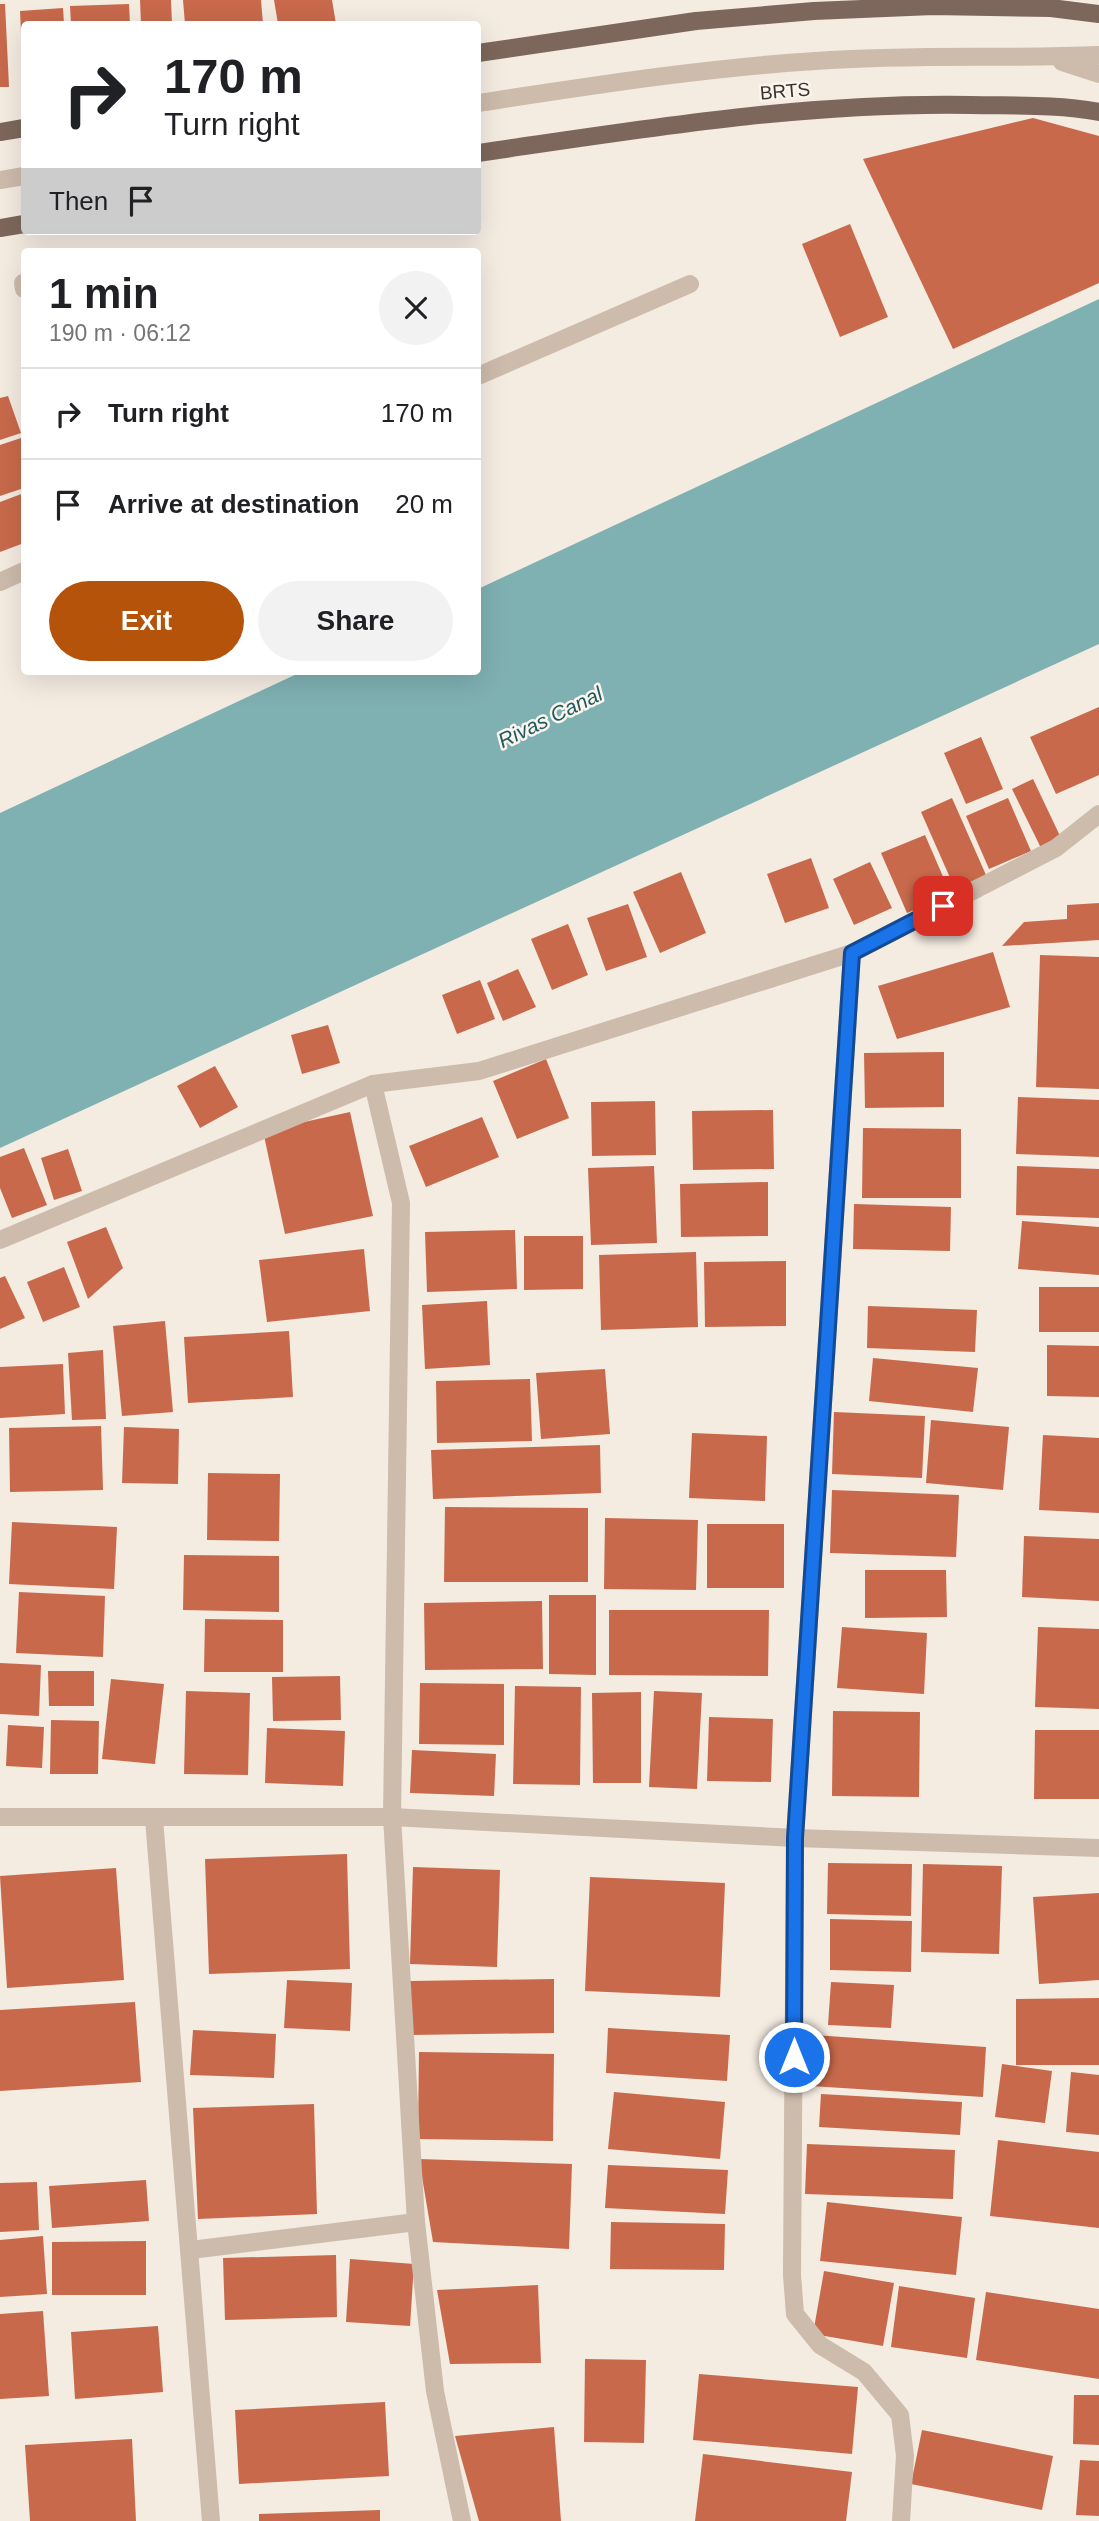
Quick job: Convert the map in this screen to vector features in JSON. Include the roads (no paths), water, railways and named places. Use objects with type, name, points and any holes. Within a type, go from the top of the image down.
[{"type":"main road","points":[[481,53],[696,21],[814,11],[946,6],[1051,8],[1099,14]]},
{"type":"main road","name":"BRTS","points":[[481,153],[705,119],[820,109],[934,104],[1047,106],[1099,112]]},
{"type":"main road","points":[[0,132],[21,128]]},
{"type":"main road","points":[[0,228],[21,224]]},
{"type":"street","name":"BRTS","points":[[481,103],[701,71],[817,61],[933,56],[1099,55]]},
{"type":"street","name":"BRTS","points":[[1049,57],[1099,74]]},
{"type":"street","points":[[0,180],[21,176]]},
{"type":"street","points":[[481,375],[690,284]]},
{"type":"street","points":[[0,582],[21,572]]},
{"type":"street","points":[[0,1240],[373,1084],[479,1072],[852,953],[1056,848],[1099,814]]},
{"type":"street","points":[[852,953],[795,1838],[792,2275],[795,2314],[820,2345],[864,2372],[900,2414],[905,2456],[901,2521]]},
{"type":"street","points":[[373,1084],[401,1203],[392,1817],[416,2222],[435,2391],[461,2521]]},
{"type":"street","points":[[0,1817],[392,1817],[795,1838],[1099,1848]]},
{"type":"street","points":[[154,1819],[211,2521]]},
{"type":"street","points":[[191,2250],[416,2222]]},
{"type":"water","name":"Rivas Canal","points":[[1099,299],[1099,644],[0,1148],[0,813],[295,675],[481,675],[481,588]]}]
